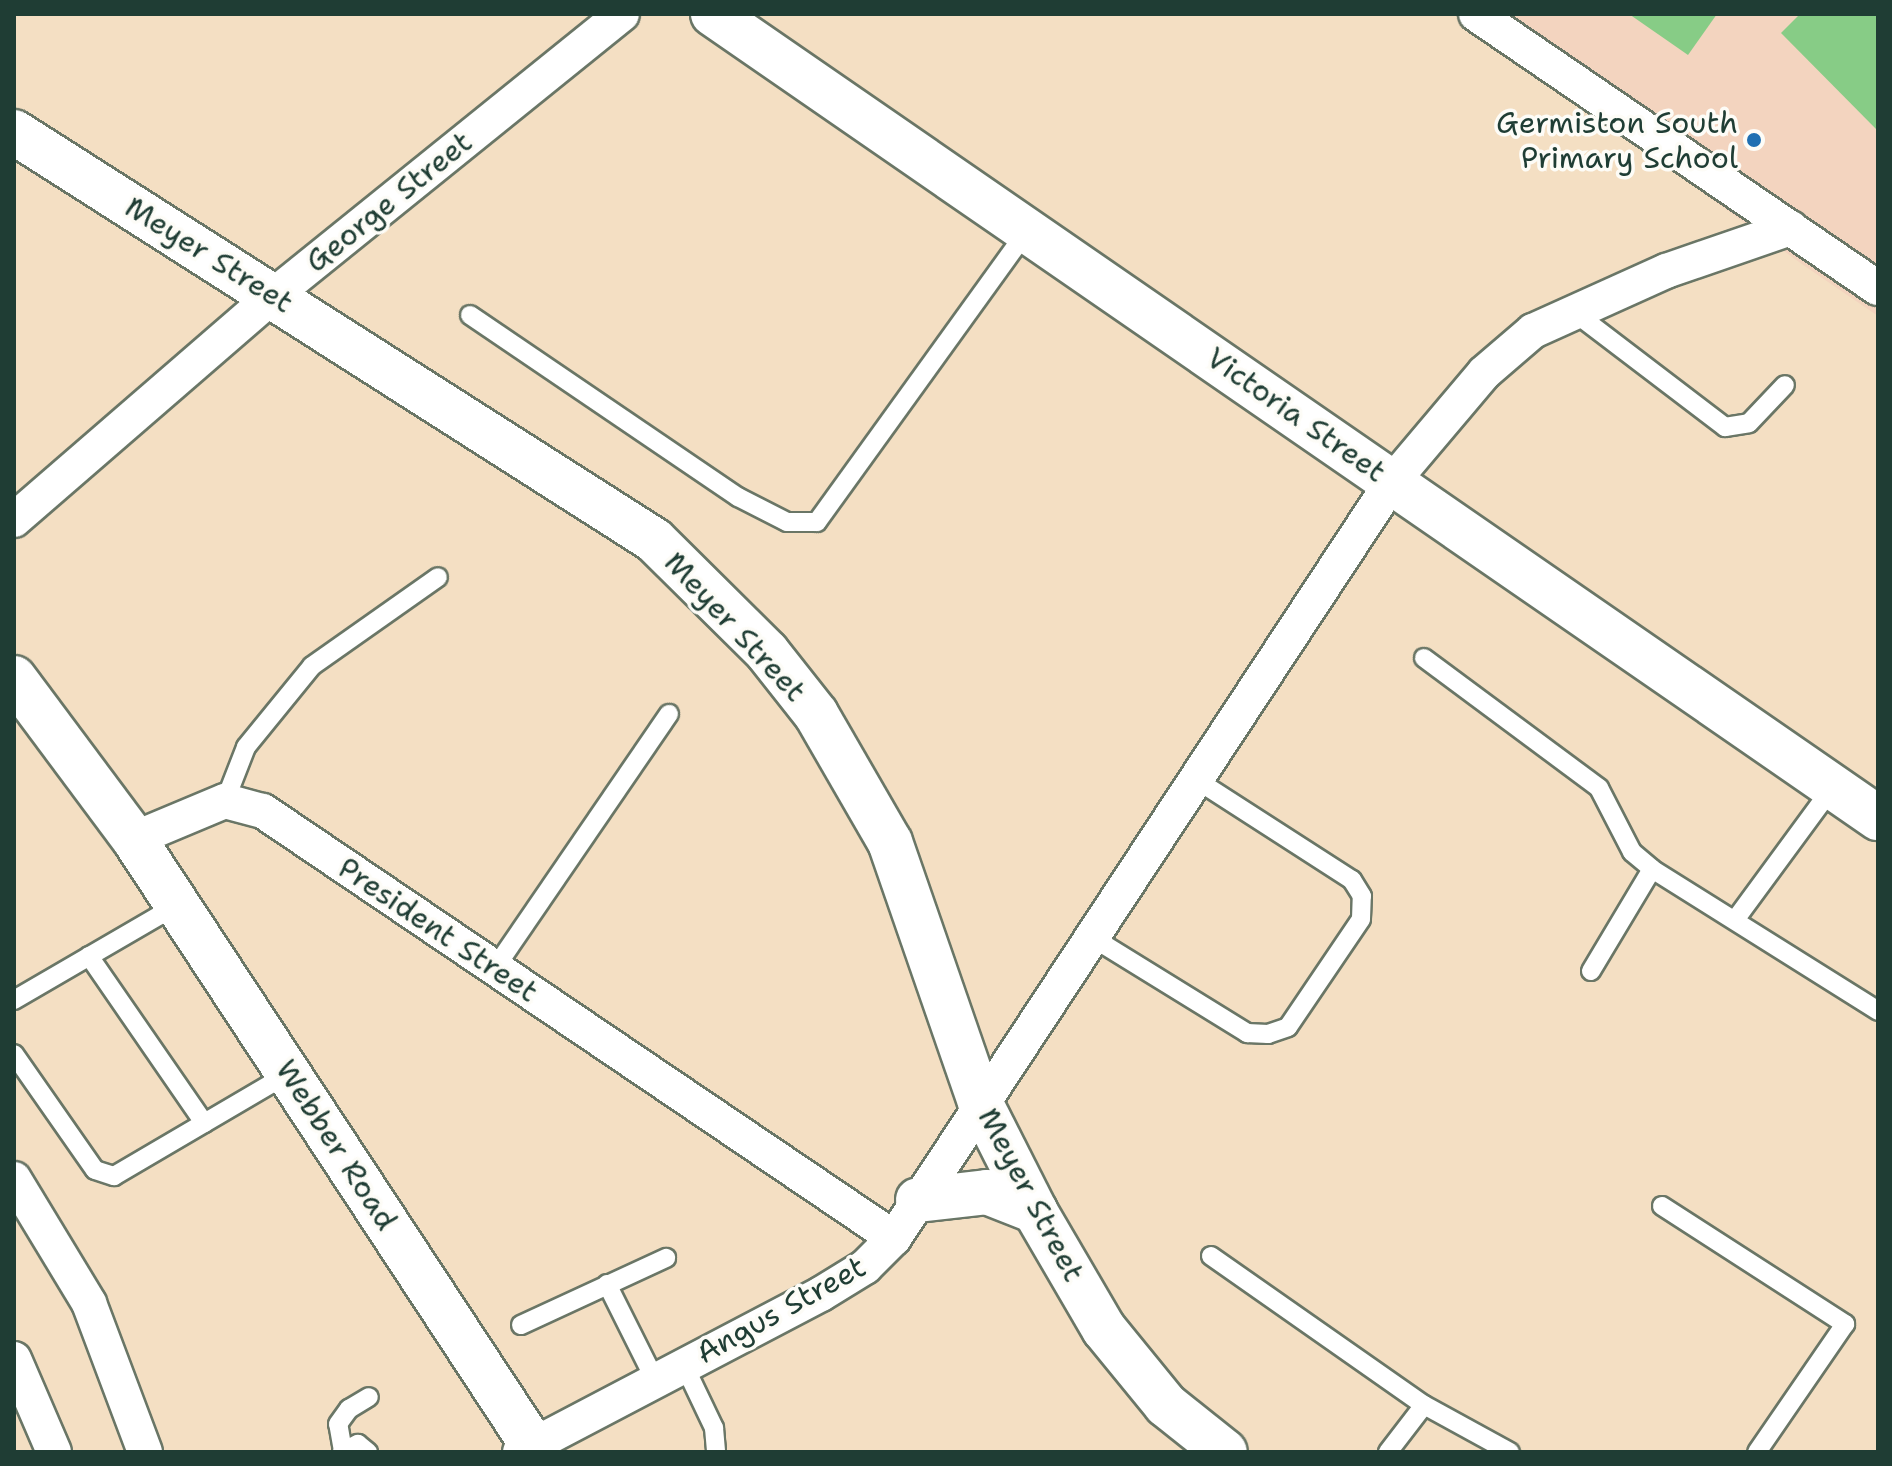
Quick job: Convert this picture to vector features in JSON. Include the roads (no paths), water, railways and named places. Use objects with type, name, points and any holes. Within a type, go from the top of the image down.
[{"type":"main road","name":"Victoria Street","points":[[713,14],[1029,229],[1878,818]]},
{"type":"main road","name":"Meyer Street","points":[[14,132],[654,540],[767,652],[816,714],[890,842],[980,1102],[1035,1211],[1104,1329],[1166,1405],[1225,1452]]},
{"type":"main road","points":[[14,678],[134,839]]},
{"type":"main road","name":"Webber Road","points":[[134,839],[530,1450]]},
{"type":"main road","points":[[918,1200],[987,1192],[1035,1211]]},
{"type":"street","name":"George Street","points":[[14,520],[274,295],[622,14]]},
{"type":"street","points":[[1476,14],[1878,288]]},
{"type":"street","name":"Angus Street","points":[[530,1450],[669,1372],[832,1288],[865,1267],[894,1238],[980,1102],[1392,482],[1484,373],[1533,331],[1666,271],[1791,228]]},
{"type":"street","points":[[134,839],[225,801]]},
{"type":"street","name":"President Street","points":[[225,801],[263,811],[894,1238]]},
{"type":"street","points":[[19,1196],[89,1303],[145,1452]]},
{"type":"street","points":[[14,1359],[54,1452]]},
{"type":"lane","points":[[470,315],[738,497],[787,522],[817,522],[1029,229]]},
{"type":"lane","points":[[1574,312],[1725,427],[1749,423],[1785,385]]},
{"type":"lane","points":[[225,801],[246,747],[312,666],[438,577]]},
{"type":"lane","points":[[1424,658],[1599,788],[1632,852],[1652,869],[1878,1011]]},
{"type":"lane","points":[[495,968],[669,714]]},
{"type":"lane","points":[[1090,936],[1247,1033],[1268,1034],[1288,1027],[1361,919],[1362,896],[1352,880],[1195,779]]},
{"type":"lane","points":[[1735,920],[1832,788]]},
{"type":"lane","points":[[1591,971],[1652,869]]},
{"type":"lane","points":[[14,1000],[177,905]]},
{"type":"lane","points":[[89,956],[204,1123]]},
{"type":"lane","points":[[14,1054],[102,1175],[114,1176],[288,1074]]},
{"type":"lane","points":[[1662,1206],[1845,1324],[1757,1452]]},
{"type":"lane","points":[[1211,1256],[1424,1405],[1510,1452]]},
{"type":"lane","points":[[521,1325],[666,1258]]},
{"type":"lane","points":[[607,1284],[669,1372],[714,1428],[716,1452]]},
{"type":"lane","points":[[368,1452],[358,1444],[342,1451],[338,1424],[349,1409],[369,1397]]},
{"type":"lane","points":[[1388,1452],[1424,1405]]},
{"type":"place","name":"Germiston South Primary School","points":[[1754,140]]}]
